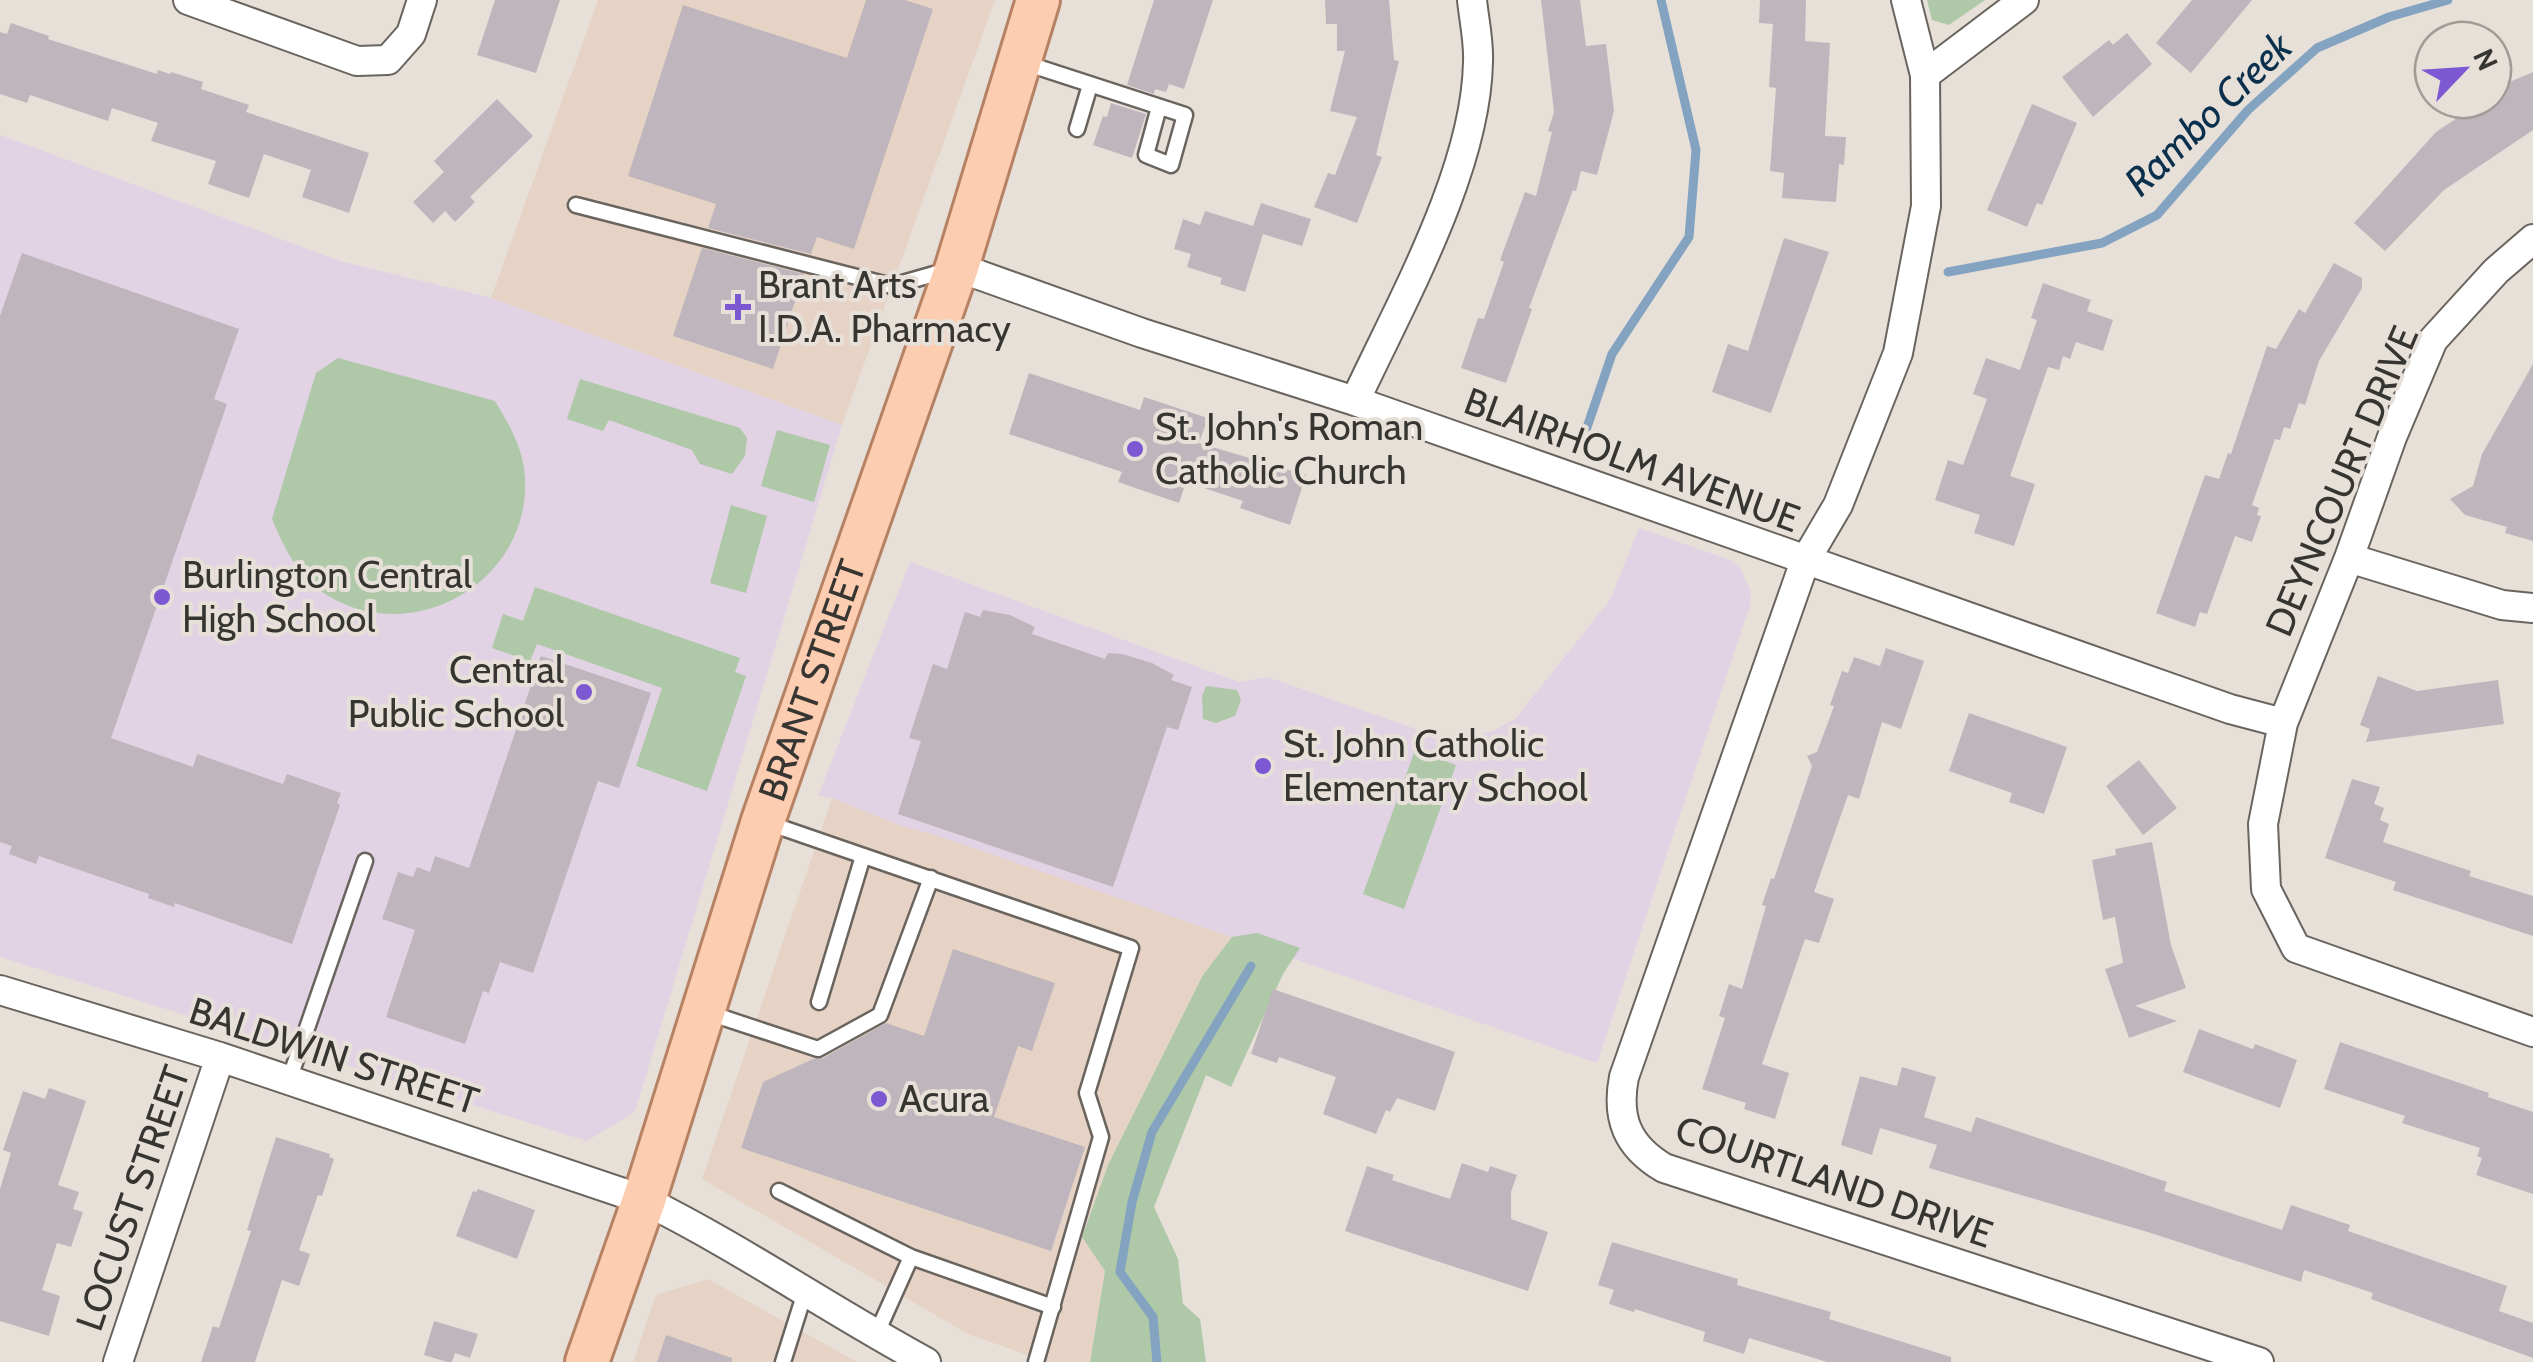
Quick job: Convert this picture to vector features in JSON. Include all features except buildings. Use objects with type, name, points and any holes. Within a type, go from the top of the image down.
[{"type":"main road","name":"BRANT STREET","points":[[587,1362],[644,1200],[763,821],[957,268],[1038,0]]},
{"type":"street","points":[[188,0],[357,61],[388,60],[411,34],[422,0]]},
{"type":"street","points":[[1355,401],[1457,174],[1471,124],[1478,60],[1472,0]]},
{"type":"street","name":"COURTLAND DRIVE","points":[[1906,0],[1925,75],[1926,206],[1898,353],[1838,505],[1805,561],[1624,1077],[1620,1100],[1629,1134],[1646,1157],[1664,1168],[2260,1362]]},
{"type":"street","points":[[1925,75],[2024,0]]},
{"type":"street","name":"DEYNCOURT DRIVE","points":[[2533,239],[2496,271],[2433,340],[2283,723],[2263,824],[2266,889],[2296,948],[2533,1032]]},
{"type":"street","name":"BLAIRHOLM AVENUE","points":[[957,268],[1142,333],[1355,401],[2212,703],[2283,723]]},
{"type":"street","points":[[2349,558],[2502,604],[2533,608]]},
{"type":"street","name":"BALDWIN STREET","points":[[0,990],[220,1057],[644,1200],[704,1230],[926,1362]]},
{"type":"street","name":"LOCUST STREET","points":[[118,1362],[220,1057]]},
{"type":"lane","points":[[1019,62],[1159,107]]},
{"type":"lane","points":[[1078,129],[1090,85]]},
{"type":"lane","points":[[576,205],[892,286],[957,268]]},
{"type":"lane","points":[[763,821],[1131,948],[1087,1094],[1100,1137],[1036,1362]]},
{"type":"lane","points":[[819,1002],[864,856]]},
{"type":"lane","points":[[288,1080],[364,861]]},
{"type":"lane","points":[[703,1011],[818,1049],[880,1015],[930,878]]},
{"type":"lane","points":[[779,1191],[911,1258],[1053,1306]]},
{"type":"lane","points":[[876,1335],[911,1258]]},
{"type":"lane","points":[[783,1362],[805,1292]]},
{"type":"shaded area","points":[[598,0],[995,0],[842,425],[491,298]]},
{"type":"shaded area","points":[[0,135],[340,261],[491,298],[842,425],[635,1112],[587,1141],[0,957]]},
{"type":"shaded area","name":"St. John Catholic Elementary School","points":[[1639,528],[1730,560],[1740,568],[1751,592],[1750,605],[1597,1063],[818,796],[910,562],[1239,682],[1267,677],[1430,734],[1472,736],[1494,731],[1515,719],[1610,600]]},
{"type":"shaded area","points":[[832,798],[1232,937],[1203,975],[1108,1165],[1082,1236],[1105,1271],[1090,1362],[1047,1362],[968,1334],[702,1179]]},
{"type":"shaded area","points":[[708,1279],[857,1362],[633,1362],[656,1295]]},
{"type":"green space","points":[[1927,0],[1985,0],[1949,25],[1932,20]]},
{"type":"green space","points":[[338,358],[495,401],[511,429],[524,468],[521,517],[507,550],[484,578],[456,598],[423,611],[387,614],[352,607],[310,582],[281,538],[272,519],[316,373]]},
{"type":"green space","points":[[580,379],[740,428],[747,438],[745,456],[732,474],[700,464],[692,450],[609,420],[603,431],[567,419]]},
{"type":"green space","points":[[777,430],[830,445],[814,502],[761,486]]},
{"type":"green space","points":[[731,505],[767,516],[746,593],[710,583]]},
{"type":"green space","points":[[535,587],[740,658],[735,672],[746,676],[707,791],[636,766],[662,688],[537,644],[530,661],[492,648],[503,614],[523,621]]},
{"type":"green space","points":[[1206,686],[1237,690],[1241,700],[1235,716],[1216,723],[1203,719],[1202,696]]},
{"type":"green space","points":[[1415,750],[1456,765],[1404,909],[1363,894]]},
{"type":"green space","points":[[1257,933],[1300,948],[1283,974],[1231,1087],[1206,1075],[1154,1207],[1178,1259],[1183,1304],[1200,1319],[1206,1362],[1090,1362],[1105,1271],[1082,1237],[1108,1165],[1203,975],[1232,937]]},
{"type":"waterway","name":"Rambo Creek","points":[[1582,442],[1612,354],[1689,237],[1696,150],[1661,0]]},
{"type":"waterway","name":"Rambo Creek","points":[[1948,272],[2102,243],[2157,215],[2248,110],[2317,48],[2389,17],[2448,0]]},
{"type":"waterway","name":"Rambo Creek","points":[[1157,1362],[1153,1317],[1120,1272],[1132,1202],[1152,1132],[1251,966]]},
{"type":"place","name":"Brant Arts I.D.A. Pharmacy","points":[[738,307]]},
{"type":"place","name":"St. John's Roman Catholic Church","points":[[1135,449]]},
{"type":"place","name":"Burlington Central High School","points":[[162,597]]},
{"type":"place","name":"Central Public School","points":[[584,692]]},
{"type":"place","name":"St. John Catholic Elementary School","points":[[1263,766]]},
{"type":"place","name":"Acura","points":[[879,1099]]}]
